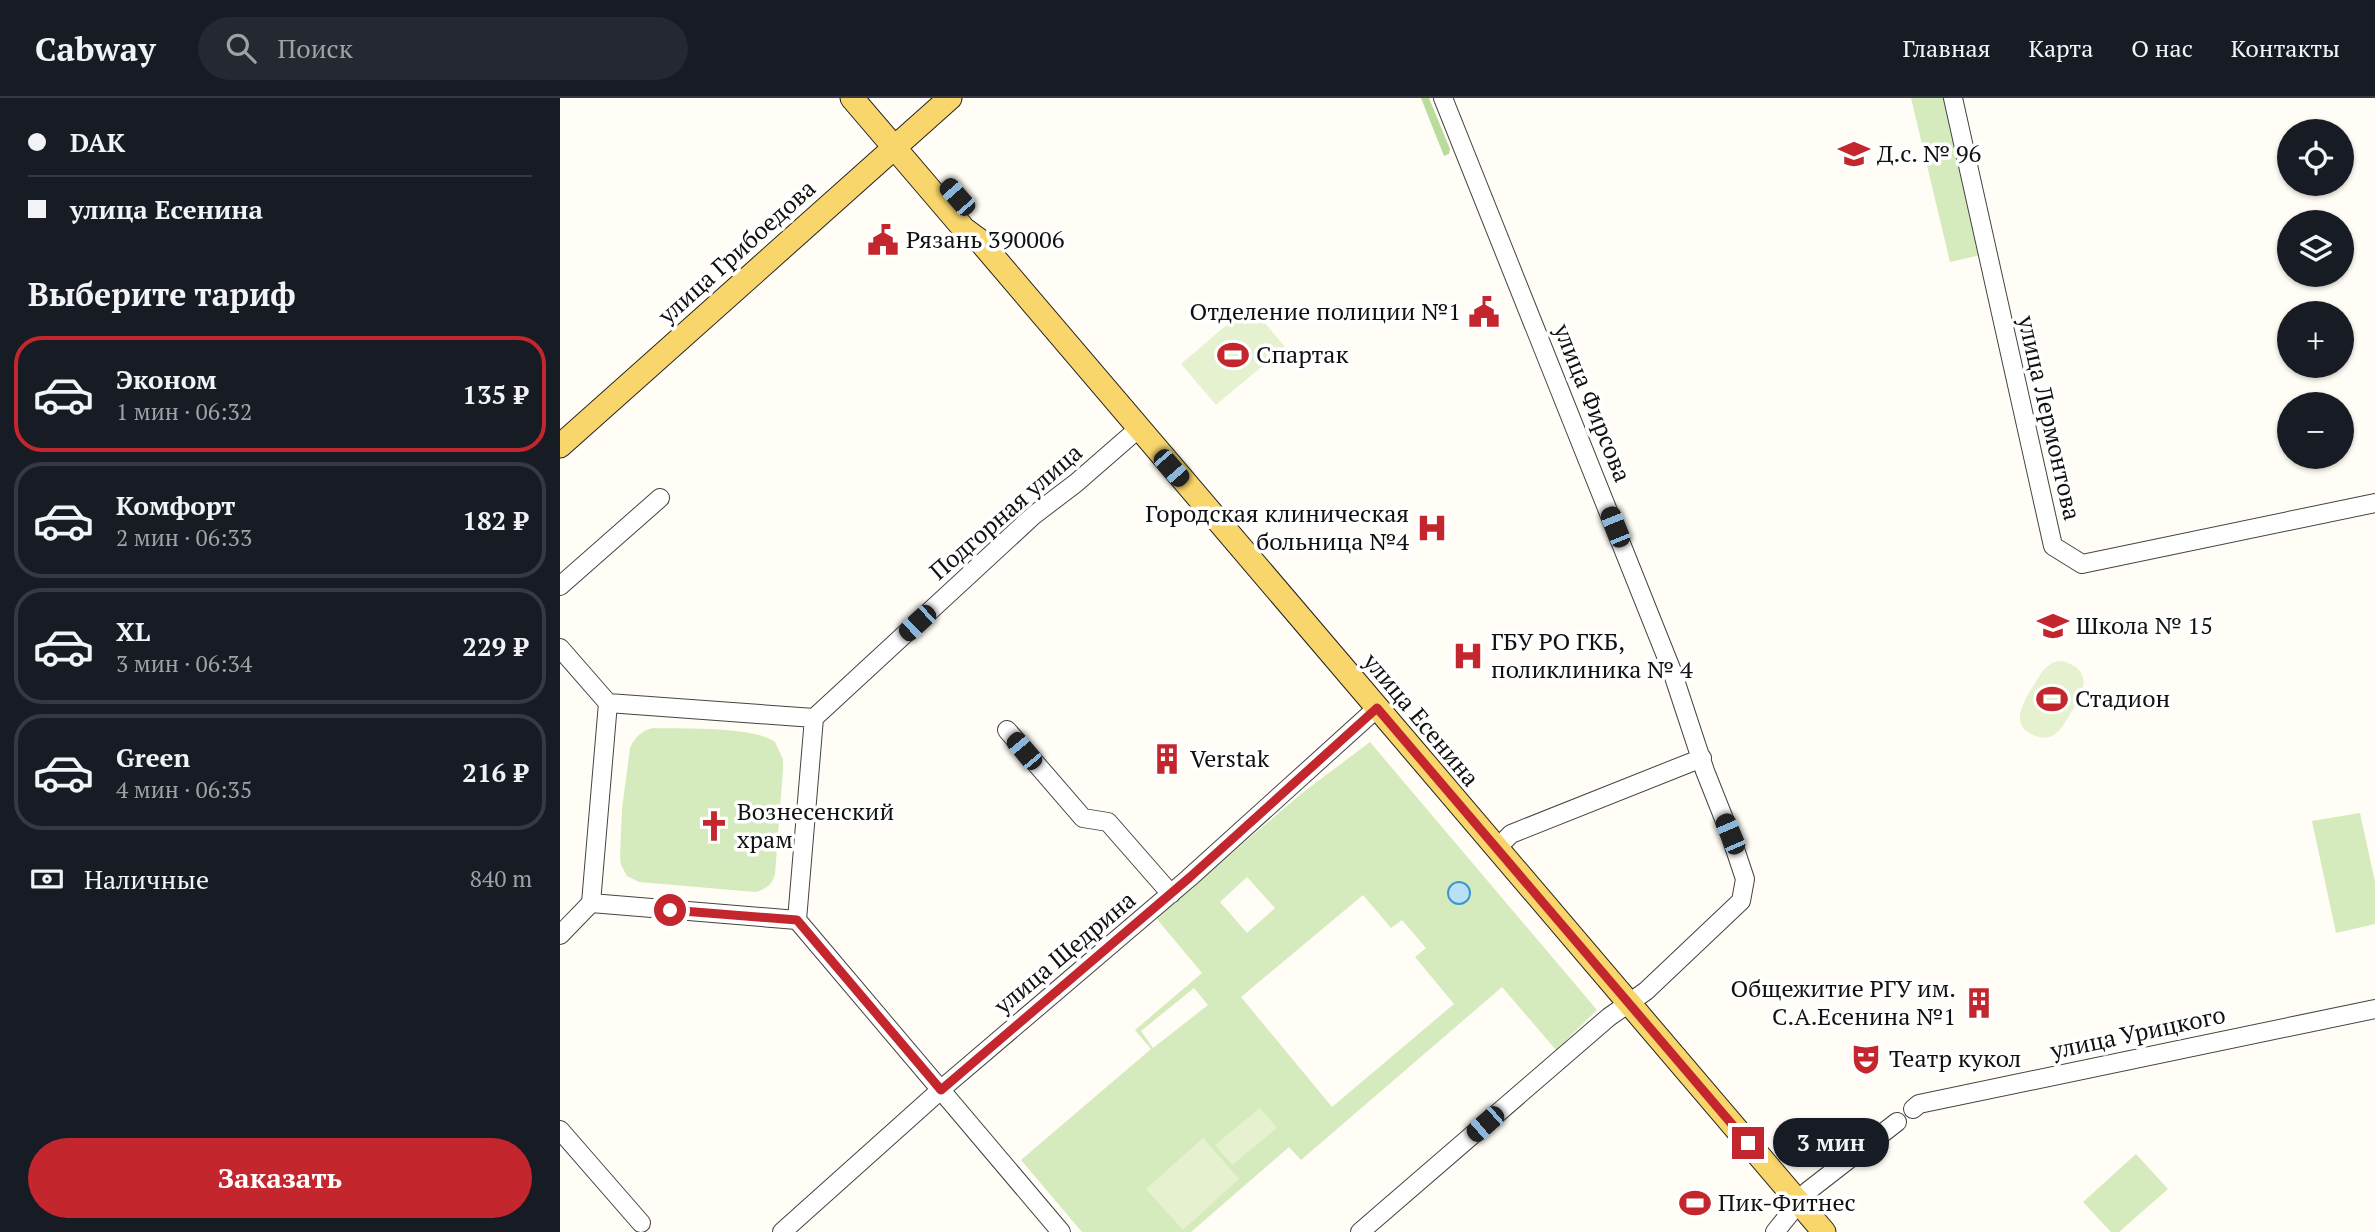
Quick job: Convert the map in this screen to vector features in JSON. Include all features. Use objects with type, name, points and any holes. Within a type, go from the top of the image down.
[{"type":"main road","name":"улица Есенина","points":[[852,98],[898,143]]},
{"type":"main road","name":"улица Есенина","points":[[869,98],[898,143],[964,229],[979,240],[1824,1232]]},
{"type":"main road","name":"улица Грибоедова","points":[[560,446],[950,98]]},
{"type":"street","name":"улица Фирсова","points":[[1360,1232],[1599,1026],[1676,964],[1741,901],[1745,879],[1672,671],[1443,98]]},
{"type":"street","name":"улица Лермонтова","points":[[1953,98],[2053,546],[2082,564],[2375,503]]},
{"type":"street","name":"Подгорная улица","points":[[814,718],[1034,515],[1076,483],[1138,429]]},
{"type":"street","points":[[560,586],[660,498]]},
{"type":"street","points":[[560,648],[608,703],[814,718],[797,920]]},
{"type":"street","points":[[560,934],[591,903],[608,703]]},
{"type":"street","name":"улица Щедрина","points":[[782,1232],[941,1090],[1171,894],[1377,708]]},
{"type":"street","points":[[1007,730],[1083,818],[1108,822],[1171,894]]},
{"type":"street","points":[[1496,849],[1511,834],[1702,758]]},
{"type":"street","points":[[591,903],[797,920],[1061,1232]]},
{"type":"street","name":"улица Урицкого","points":[[1913,1109],[1919,1104],[1995,1087],[2375,1009]]},
{"type":"street","points":[[1774,1232],[1808,1191],[1897,1122]]},
{"type":"street","points":[[560,1130],[641,1223]]},
{"type":"green space","points":[[1421,98],[1429,98],[1450,149],[1449,154],[1444,156]]},
{"type":"green space","points":[[1911,98],[1949,98],[1985,254],[1950,262]]},
{"type":"green space","name":"Спартак","points":[[1250,305],[1285,347],[1216,405],[1181,364]]},
{"type":"green space","name":"Стадион","points":[[2063,661],[2079,670],[2083,676],[2083,689],[2058,732],[2048,737],[2036,736],[2022,726],[2020,719],[2023,705],[2044,670],[2053,663]]},
{"type":"green space","points":[[653,728],[735,731],[751,733],[775,742],[783,759],[783,769],[775,874],[765,888],[755,892],[639,882],[627,876],[620,857],[622,809],[630,748],[639,735]]},
{"type":"green space","points":[[1370,742],[1597,1010],[1556,1050],[1502,987],[1301,1160],[1289,1147],[1191,1232],[1082,1232],[1021,1160],[1151,1049],[1135,1030],[1202,973],[1156,918],[1301,794]],"holes":[[[1247,877],[1275,908],[1247,933],[1220,902]],[[1363,895],[1391,928],[1402,920],[1426,948],[1415,957],[1454,1004],[1332,1107],[1241,997]],[[1194,988],[1208,1005],[1153,1048],[1141,1031]]]},
{"type":"green space","points":[[2360,813],[2375,882],[2375,924],[2336,933],[2312,821]]},
{"type":"green space","points":[[1260,1108],[1277,1128],[1232,1165],[1215,1145]]},
{"type":"green space","points":[[1203,1138],[1239,1179],[1183,1230],[1146,1189]]},
{"type":"green space","points":[[2136,1154],[2168,1189],[2119,1232],[2111,1232],[2083,1202]]},
{"type":"water","points":[[1459,882],[1467,885],[1470,893],[1467,901],[1459,904],[1451,901],[1448,893],[1451,885]]},
{"type":"place","name":"Д.с. № 96","points":[[1854,154]]},
{"type":"place","name":"Рязань 390006","points":[[883,240]]},
{"type":"place","name":"Отделение полиции №1","points":[[1484,312]]},
{"type":"place","name":"Спартак","points":[[1233,355]]},
{"type":"place","name":"Городская клиническая больница №4","points":[[1432,528]]},
{"type":"place","name":"Школа № 15","points":[[2053,626]]},
{"type":"place","name":"ГБУ РО ГКБ, поликлиника № 4","points":[[1468,656]]},
{"type":"place","name":"Стадион","points":[[2052,699]]},
{"type":"place","name":"Verstak","points":[[1167,759]]},
{"type":"place","name":"Вознесенский храм","points":[[714,826]]},
{"type":"place","name":"Общежитие РГУ им. С.А.Есенина №1","points":[[1979,1003]]},
{"type":"place","name":"Театр кукол","points":[[1866,1059]]},
{"type":"place","name":"Пик-Фитнес","points":[[1695,1203]]},
{"type":"route","points":[[670,910],[797,920],[941,1090],[1189,878],[1295,785],[1377,708],[1748,1143]]}]
